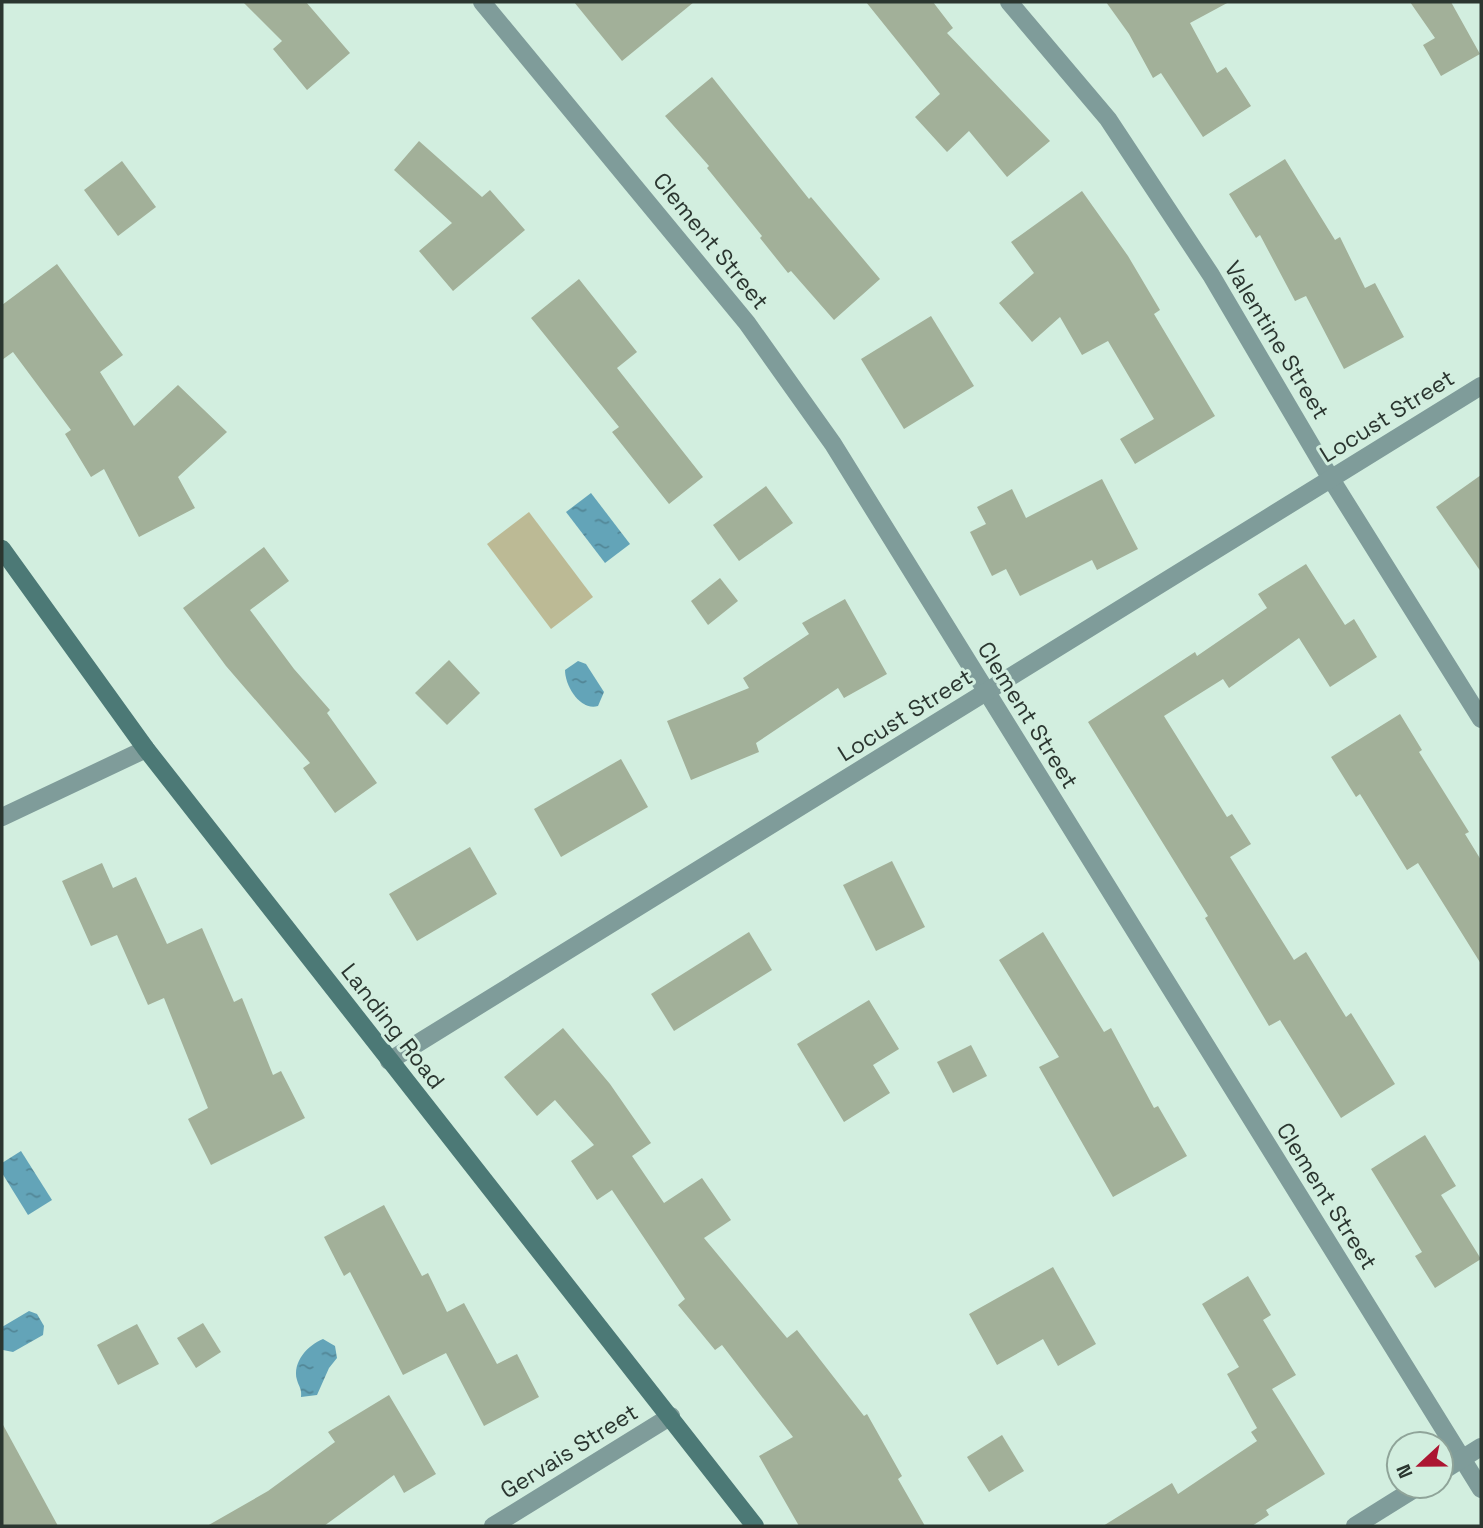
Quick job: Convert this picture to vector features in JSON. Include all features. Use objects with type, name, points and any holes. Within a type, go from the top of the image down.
[{"type":"street","name":"Clement Street","points":[[482,2],[747,323],[833,444],[1481,1489]]},
{"type":"street","name":"Valentine Street","points":[[1009,2],[1108,119],[1211,275],[1331,479],[1481,719]]},
{"type":"street","name":"Locust Street","points":[[389,1061],[1481,386]]},
{"type":"street","name":"Landing Road","points":[[2,550],[146,749],[755,1526]]},
{"type":"street","points":[[2,817],[146,749]]},
{"type":"street","name":"Gervais Street","points":[[493,1526],[671,1416]]},
{"type":"street","points":[[1455,1463],[1481,1447]]},
{"type":"street","points":[[1355,1526],[1397,1500]]},
{"type":"shaded area","points":[[529,512],[593,597],[551,629],[487,544]]},
{"type":"water","points":[[591,493],[630,544],[605,563],[566,512]]},
{"type":"water","points":[[578,661],[586,664],[604,692],[598,706],[585,705],[571,690],[565,670]]},
{"type":"water","points":[[21,1151],[52,1200],[28,1215],[2,1173],[2,1163]]},
{"type":"water","points":[[29,1311],[37,1314],[44,1326],[43,1335],[13,1352],[3,1350],[2,1327]]},
{"type":"water","points":[[323,1339],[335,1346],[337,1358],[329,1368],[317,1395],[301,1397],[296,1373],[299,1361],[312,1345]]},
{"type":"building","points":[[243,2],[306,2],[350,53],[307,90],[273,49],[282,41]]},
{"type":"building","points":[[574,2],[694,2],[622,61]]},
{"type":"building","points":[[866,2],[933,2],[953,28],[947,33],[1050,141],[1007,177],[969,131],[947,152],[915,117],[940,94]]},
{"type":"building","points":[[1106,2],[1229,2],[1190,23],[1217,73],[1226,67],[1251,106],[1203,137],[1161,73],[1153,78],[1129,34]]},
{"type":"building","points":[[1410,2],[1451,2],[1480,54],[1441,76],[1423,45],[1435,38]]},
{"type":"building","points":[[712,77],[809,199],[811,197],[880,279],[834,320],[791,271],[788,273],[707,168],[709,166],[665,116]]},
{"type":"building","points":[[419,141],[482,197],[490,190],[525,230],[453,291],[419,251],[452,223],[394,170]]},
{"type":"building","points":[[1285,159],[1335,240],[1340,237],[1365,288],[1375,283],[1404,337],[1344,369],[1306,296],[1295,301],[1260,235],[1256,238],[1229,194]]},
{"type":"building","points":[[122,161],[156,207],[118,236],[84,190]]},
{"type":"building","points":[[1082,191],[1128,256],[1160,310],[1154,314],[1215,416],[1135,464],[1120,439],[1154,419],[1108,341],[1082,355],[1060,317],[1032,342],[999,303],[1034,273],[1011,242]]},
{"type":"building","points":[[57,264],[123,355],[100,372],[134,426],[178,385],[227,432],[178,477],[195,508],[139,537],[104,469],[91,477],[65,434],[71,430],[13,352],[2,360],[2,305]]},
{"type":"building","points":[[579,279],[637,352],[617,368],[703,477],[669,504],[612,432],[619,427],[531,318]]},
{"type":"building","points":[[931,316],[974,386],[904,429],[861,359]]},
{"type":"building","points":[[1481,475],[1481,572],[1436,507]]},
{"type":"building","points":[[1102,479],[1138,549],[1097,570],[1092,560],[1020,596],[1006,569],[992,576],[970,532],[986,524],[977,507],[1012,489],[1026,518]]},
{"type":"building","points":[[766,486],[793,523],[739,561],[713,525]]},
{"type":"building","points":[[264,547],[289,581],[250,610],[294,669],[330,710],[327,713],[377,783],[335,813],[303,768],[310,763],[226,666],[183,608]]},
{"type":"building","points":[[1306,564],[1345,625],[1354,619],[1377,657],[1330,687],[1299,638],[1229,688],[1223,679],[1164,716],[1227,817],[1232,814],[1251,844],[1230,857],[1294,960],[1306,952],[1346,1017],[1351,1013],[1395,1084],[1341,1118],[1280,1020],[1269,1026],[1205,918],[1208,916],[1088,722],[1195,652],[1197,656],[1267,608],[1258,594]]},
{"type":"building","points":[[720,578],[738,601],[708,625],[691,601]]},
{"type":"building","points":[[845,599],[887,674],[844,698],[838,688],[756,743],[759,752],[691,780],[667,721],[749,688],[743,678],[809,634],[802,623]]},
{"type":"building","points":[[449,660],[480,693],[447,725],[415,693]]},
{"type":"building","points":[[1400,714],[1422,750],[1419,752],[1469,832],[1465,834],[1481,860],[1481,964],[1418,863],[1407,870],[1360,794],[1356,797],[1331,757]]},
{"type":"building","points":[[621,759],[648,807],[561,857],[534,809]]},
{"type":"building","points":[[470,847],[497,894],[417,941],[389,894]]},
{"type":"building","points":[[892,861],[925,927],[876,951],[843,885]]},
{"type":"building","points":[[102,863],[113,888],[136,877],[167,944],[202,928],[234,1002],[242,998],[273,1075],[281,1071],[305,1118],[211,1165],[188,1119],[208,1108],[164,998],[148,1005],[117,935],[91,946],[62,881]]},
{"type":"building","points":[[749,932],[772,970],[674,1031],[651,994]]},
{"type":"building","points":[[1043,932],[1104,1032],[1111,1028],[1154,1108],[1158,1106],[1187,1156],[1113,1197],[1039,1067],[1059,1057],[999,960]]},
{"type":"building","points":[[869,1000],[899,1049],[873,1065],[890,1093],[844,1122],[797,1044]]},
{"type":"building","points":[[563,1028],[610,1084],[651,1143],[632,1156],[664,1203],[702,1178],[731,1220],[704,1238],[787,1338],[797,1330],[864,1416],[867,1414],[902,1476],[898,1479],[925,1526],[799,1526],[759,1456],[793,1437],[722,1345],[715,1350],[678,1305],[685,1299],[612,1190],[597,1200],[571,1161],[594,1145],[555,1100],[537,1116],[504,1077]]},
{"type":"building","points":[[971,1045],[987,1076],[953,1093],[937,1062]]},
{"type":"building","points":[[1425,1135],[1456,1186],[1441,1195],[1481,1259],[1435,1288],[1415,1256],[1422,1252],[1371,1169]]},
{"type":"building","points":[[384,1205],[422,1276],[428,1273],[447,1312],[464,1303],[497,1364],[517,1354],[539,1397],[484,1426],[446,1353],[403,1375],[350,1272],[344,1276],[324,1237]]},
{"type":"building","points":[[1053,1267],[1096,1344],[1058,1366],[1043,1339],[997,1365],[969,1314]]},
{"type":"building","points":[[1248,1276],[1271,1315],[1263,1320],[1296,1375],[1272,1389],[1325,1474],[1266,1510],[1269,1515],[1252,1526],[1103,1526],[1172,1483],[1178,1494],[1257,1441],[1251,1432],[1257,1428],[1227,1374],[1239,1367],[1202,1304]]},
{"type":"building","points":[[203,1323],[221,1352],[196,1368],[177,1338]]},
{"type":"building","points":[[137,1324],[159,1364],[118,1385],[97,1345]]},
{"type":"building","points":[[389,1395],[436,1474],[404,1493],[394,1475],[324,1526],[207,1526],[268,1491],[335,1442],[328,1432]]},
{"type":"building","points":[[2,1423],[58,1526],[2,1526]]},
{"type":"building","points":[[1002,1435],[1024,1471],[989,1492],[967,1457]]}]
